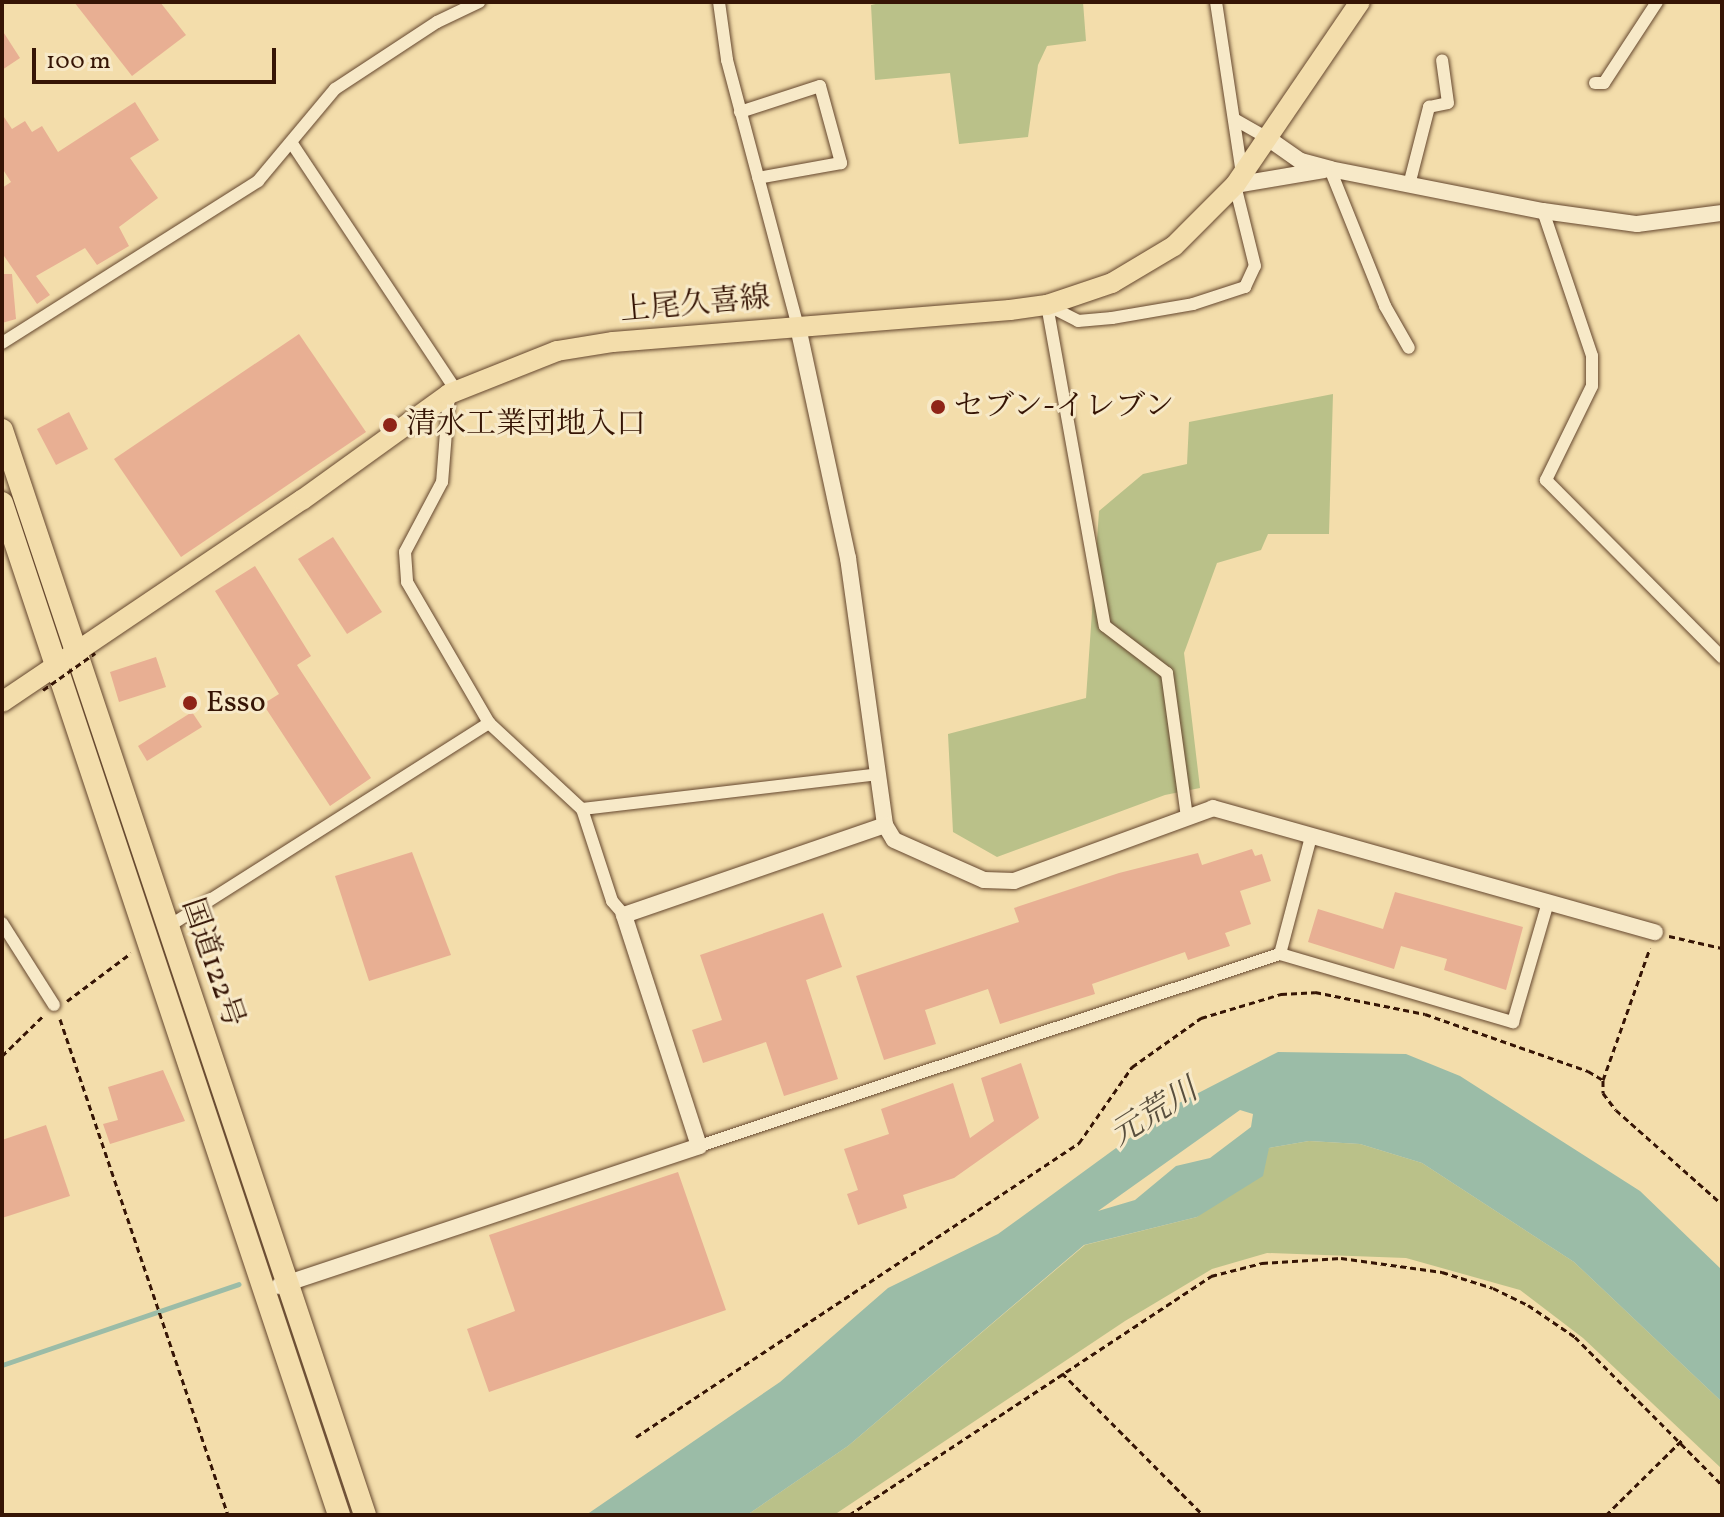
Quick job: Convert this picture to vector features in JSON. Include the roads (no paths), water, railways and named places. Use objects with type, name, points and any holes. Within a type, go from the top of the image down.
[{"type":"highway","name":"国道122号","points":[[2,430],[85,652],[168,926],[365,1515]]},
{"type":"highway","name":"国道122号","points":[[2,503],[339,1515]]},
{"type":"main road","name":"上尾久喜線","points":[[2,702],[55,665],[85,652],[453,392],[557,351],[1047,305],[1112,283],[1143,267],[1197,226],[1239,180],[1360,2]]},
{"type":"street","points":[[2,343],[258,181],[293,145],[305,120],[335,89],[437,22],[479,2]]},
{"type":"street","points":[[719,2],[740,112],[798,327],[848,558],[885,825],[894,840],[984,880],[1014,881],[1213,808],[1655,932]]},
{"type":"street","points":[[1047,305],[1078,321],[1112,318],[1193,304],[1245,287],[1255,266],[1239,180],[1234,119],[1216,2]]},
{"type":"street","points":[[1595,83],[1604,83],[1657,2]]},
{"type":"street","points":[[1409,185],[1429,107],[1448,103],[1442,60]]},
{"type":"street","points":[[740,112],[820,86],[841,163],[758,178]]},
{"type":"street","points":[[1234,119],[1301,161],[1543,211],[1637,224],[1722,213]]},
{"type":"street","points":[[293,145],[453,392],[442,482],[405,552],[407,582],[489,723],[582,809],[612,901],[624,915],[699,1146]]},
{"type":"street","points":[[1239,180],[1330,169]]},
{"type":"street","points":[[1330,169],[1385,306],[1409,348]]},
{"type":"street","points":[[1543,211],[1592,356],[1592,386],[1546,480],[1722,657]]},
{"type":"street","points":[[1047,305],[1105,626],[1167,673],[1187,818]]},
{"type":"street","points":[[147,941],[489,723]]},
{"type":"street","points":[[582,809],[879,774]]},
{"type":"street","points":[[624,915],[885,825]]},
{"type":"street","points":[[1280,954],[1311,837]]},
{"type":"street","points":[[262,1291],[1280,954],[1513,1022],[1548,902]]},
{"type":"street","points":[[2,923],[54,1005]]},
{"type":"waterway","points":[[2,1365],[239,1284]]},
{"type":"place","name":"セブン-イレブン","points":[[938,407]]},
{"type":"place","name":"清水工業団地入口","points":[[390,425]]},
{"type":"place","name":"Esso","points":[[190,703]]},
{"type":"water label","name":"元荒川","points":[[1155,1114]]}]
